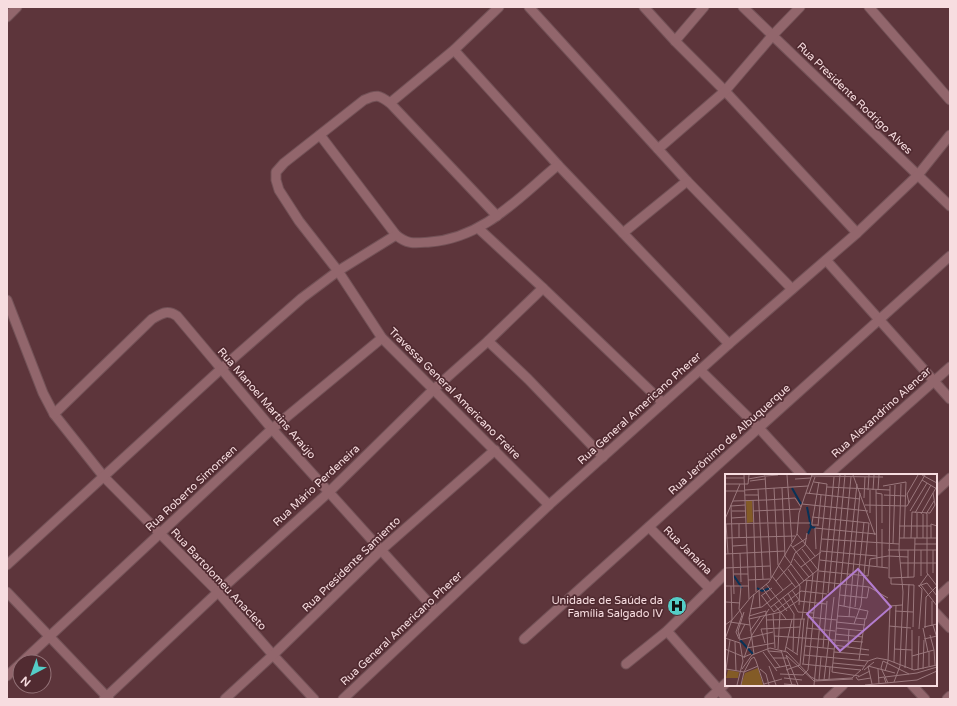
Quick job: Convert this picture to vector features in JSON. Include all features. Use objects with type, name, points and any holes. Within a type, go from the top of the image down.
[{"type":"street","points":[[7,16],[17,7]]},
{"type":"street","points":[[390,104],[454,50],[499,7]]},
{"type":"street","points":[[529,7],[687,181],[792,289]]},
{"type":"street","points":[[644,7],[675,41],[725,91],[857,233]]},
{"type":"street","points":[[675,41],[704,7]]},
{"type":"street","name":"Rua Presidente Rodrigo Alves","points":[[743,7],[950,206]]},
{"type":"street","points":[[658,148],[725,91],[772,36],[800,7]]},
{"type":"street","points":[[869,7],[950,100]]},
{"type":"street","points":[[454,50],[558,165],[728,344]]},
{"type":"street","points":[[497,216],[390,104],[379,96],[373,95],[364,100],[320,135],[396,235],[403,241],[410,243],[435,242],[456,237],[478,228],[497,216],[558,165]]},
{"type":"street","name":"Travessa General Americano Freire","points":[[320,135],[284,163],[276,172],[276,180],[280,190],[299,221],[338,271],[382,338],[549,505]]},
{"type":"street","name":"Rua General Americano Pherer","points":[[343,699],[549,505],[728,344],[857,233],[918,175],[950,135]]},
{"type":"street","points":[[623,234],[687,181]]},
{"type":"street","points":[[478,228],[663,403]]},
{"type":"street","points":[[7,565],[221,369],[302,298],[338,271],[396,235]]},
{"type":"street","name":"Rua Jerônimo de Albuquerque","points":[[524,639],[950,256]]},
{"type":"street","points":[[826,260],[950,399]]},
{"type":"street","name":"Rua Mário Perdeneira","points":[[107,698],[218,592],[329,492],[434,389],[488,341],[543,288]]},
{"type":"street","name":"Rua Bartolomeu Anacleto","points":[[7,300],[44,393],[54,414],[104,477],[218,592],[314,699]]},
{"type":"street","name":"Rua Manoel Martins Araújo","points":[[54,414],[152,319],[162,313],[172,313],[177,316],[272,429],[436,611]]},
{"type":"street","name":"Rua Roberto Simonsen","points":[[31,654],[272,429],[382,338]]},
{"type":"street","points":[[488,341],[522,373],[603,457]]},
{"type":"street","name":"Rua Alexandrino Alencar","points":[[829,474],[950,367]]},
{"type":"street","points":[[700,370],[759,428],[801,474]]},
{"type":"street","name":"Rua Presidente Samiento","points":[[225,699],[273,655],[381,550],[495,450]]},
{"type":"street","points":[[937,490],[950,478]]},
{"type":"street","name":"Rua Janaína","points":[[649,527],[710,589]]},
{"type":"street","points":[[626,664],[667,632],[725,574]]},
{"type":"street","points":[[937,598],[950,586]]},
{"type":"street","points":[[7,592],[107,698]]},
{"type":"street","points":[[937,614],[950,628]]},
{"type":"street","points":[[667,632],[726,699]]},
{"type":"street","points":[[709,699],[725,684]]},
{"type":"street","points":[[828,699],[842,686]]},
{"type":"street","points":[[913,686],[925,699]]},
{"type":"street","points":[[947,699],[950,696]]},
{"type":"place","name":"Unidade de Saúde da Família Salgado IV","points":[[677,606]]}]
